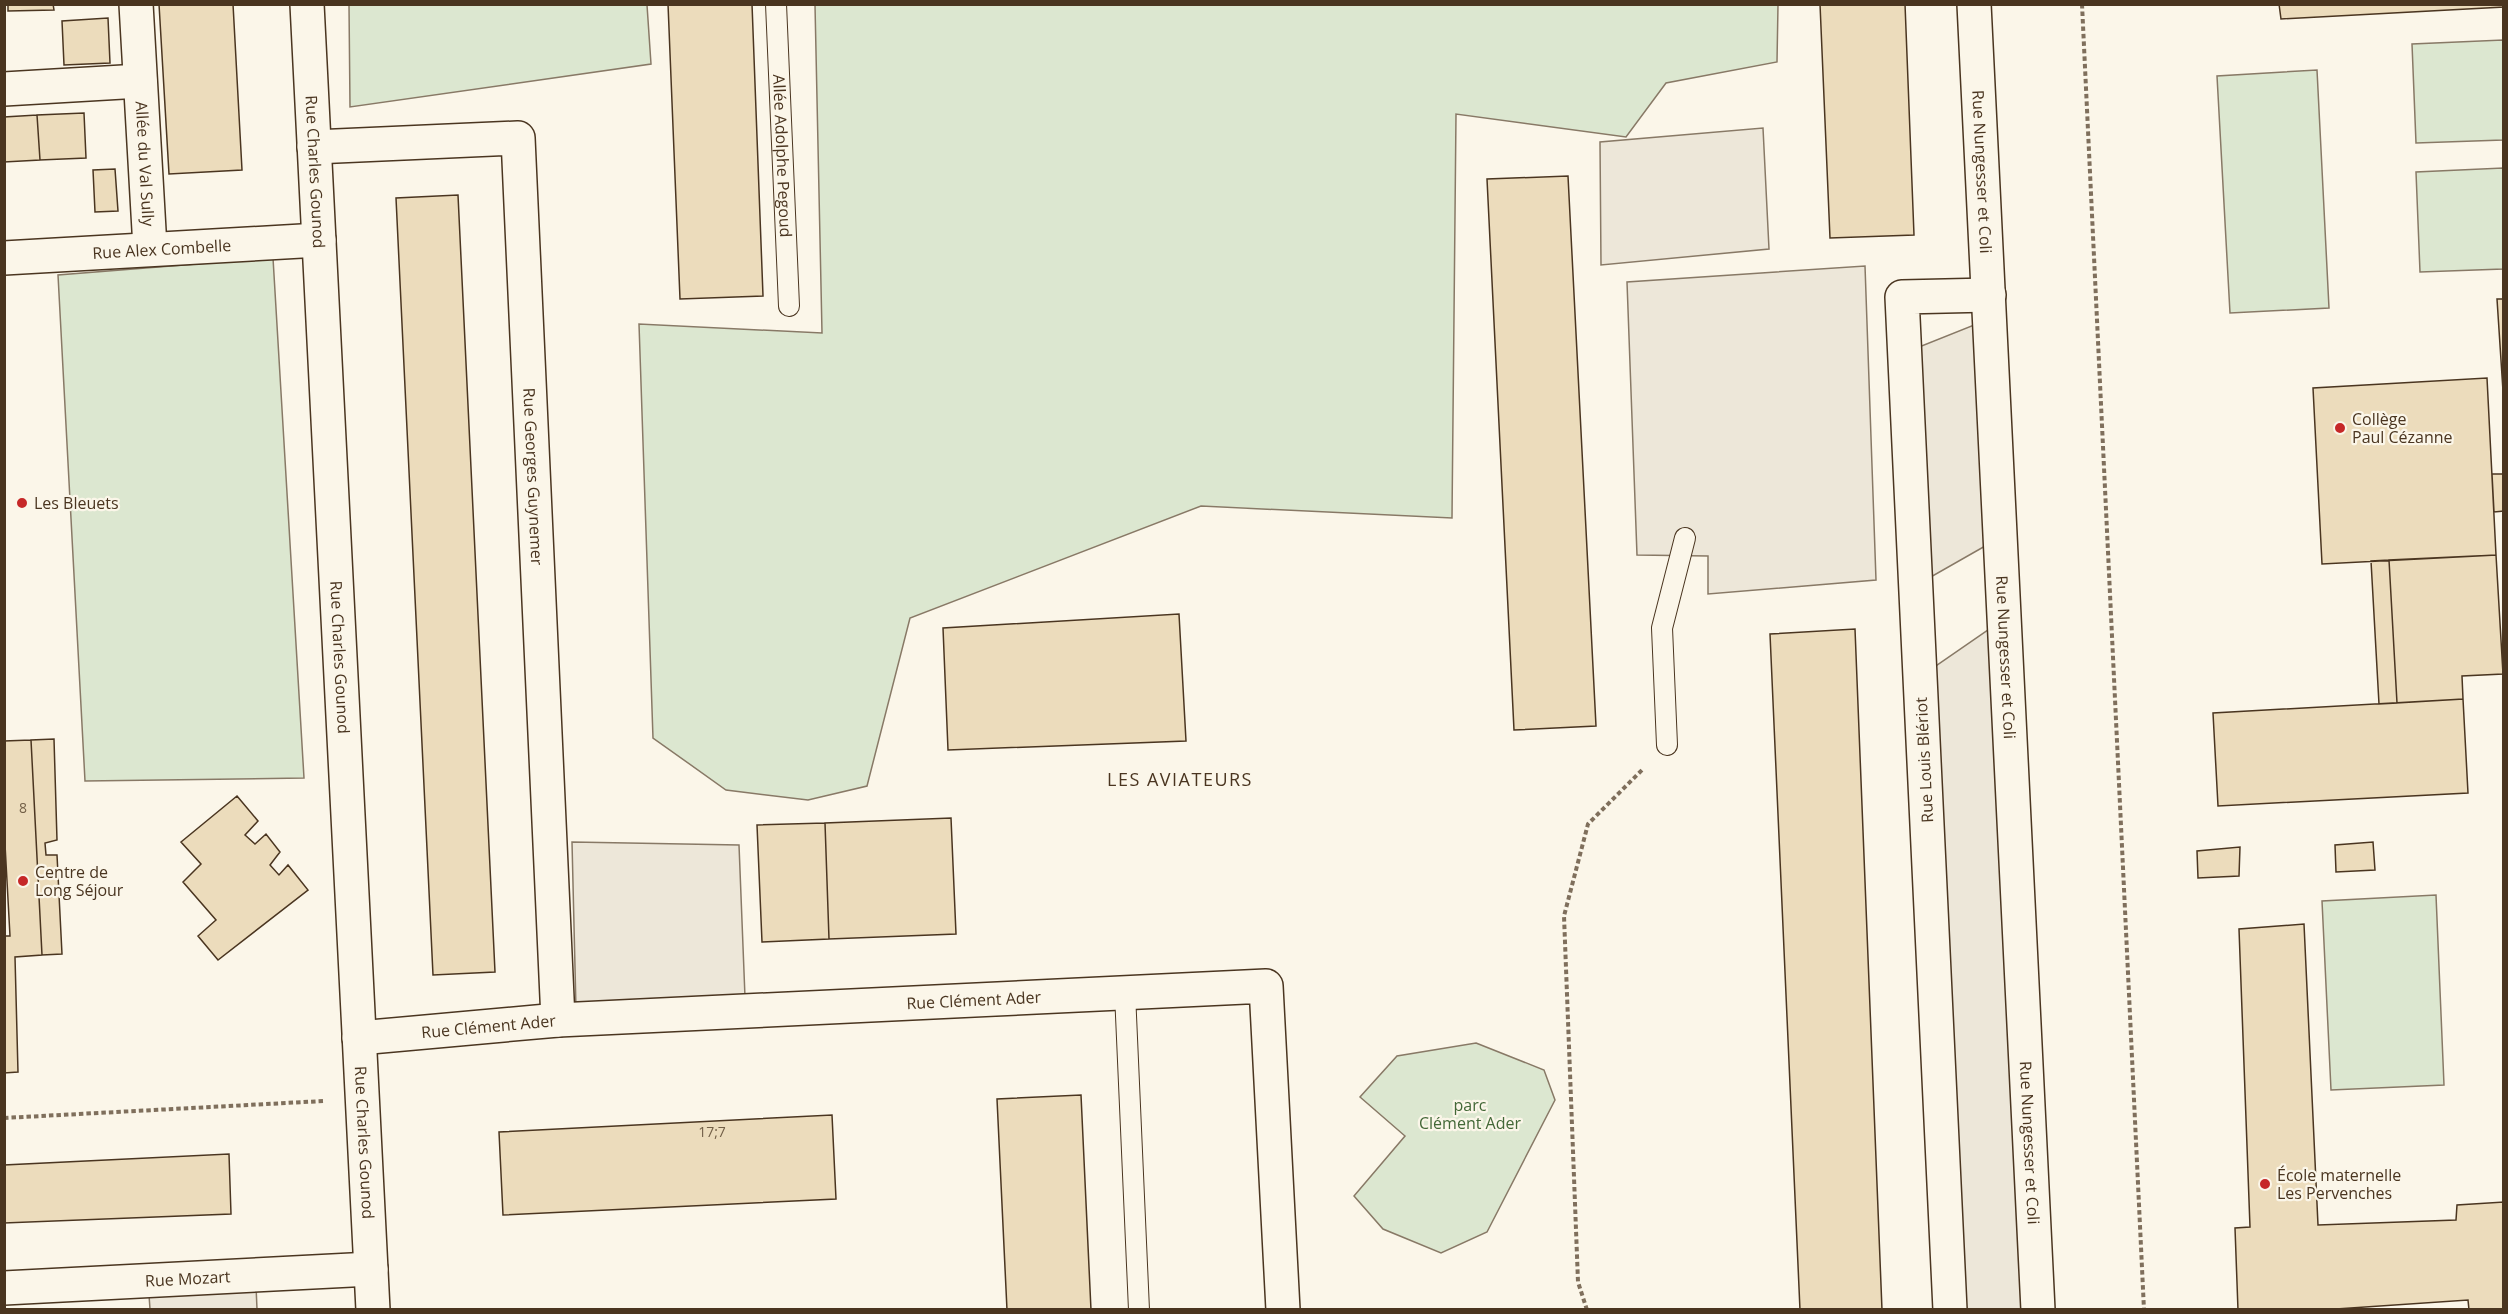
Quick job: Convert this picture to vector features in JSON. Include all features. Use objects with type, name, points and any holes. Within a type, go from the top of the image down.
[{"type":"street","name":"Allée du Val Sully","points":[[136,4],[150,248]]},
{"type":"street","name":"Rue Charles Gounod","points":[[307,4],[373,1310]]},
{"type":"street","name":"Rue Nungesser et Coli","points":[[1974,4],[2038,1310]]},
{"type":"street","name":"Allée du Val Sully","points":[[4,89],[140,81]]},
{"type":"street","name":"Rue Georges Guynemer","points":[[314,147],[518,138],[558,1020]]},
{"type":"street","name":"Rue Alex Combelle","points":[[4,258],[319,240]]},
{"type":"street","name":"Rue Louis Blériot","points":[[1950,1310],[1902,297],[1989,295]]},
{"type":"street","name":"Rue Clément Ader","points":[[359,1038],[558,1020],[1266,986],[1283,1310]]},
{"type":"street","name":"Rue Mozart","points":[[4,1287],[371,1269]]},
{"type":"lane","name":"Allée Adolphe Pegoud","points":[[776,4],[789,306]]},
{"type":"lane","points":[[1667,745],[1662,628],[1685,538]]},
{"type":"lane","points":[[1125,993],[1139,1310]]},
{"type":"path","points":[[2082,4],[2144,1310]]},
{"type":"path","points":[[1587,1310],[1578,1282],[1564,916],[1588,824],[1667,745]]},
{"type":"path","points":[[4,1119],[362,1099]]},
{"type":"green space","points":[[349,5],[647,5],[651,64],[350,107]]},
{"type":"green space","points":[[815,5],[1778,5],[1777,62],[1666,83],[1626,137],[1456,114],[1452,518],[1201,506],[910,618],[867,786],[808,800],[726,790],[653,738],[639,324],[822,333]]},
{"type":"green space","points":[[2503,40],[2503,140],[2416,143],[2412,44]]},
{"type":"green space","points":[[2317,70],[2329,308],[2230,313],[2217,76]]},
{"type":"green space","points":[[2503,168],[2503,269],[2420,272],[2416,172]]},
{"type":"green space","points":[[273,258],[304,778],[85,781],[58,275]]},
{"type":"green space","points":[[2436,895],[2444,1085],[2331,1090],[2322,901]]},
{"type":"green space","name":"parc Clément Ader","points":[[1476,1043],[1544,1070],[1555,1100],[1487,1232],[1441,1253],[1383,1229],[1354,1196],[1405,1136],[1360,1097],[1397,1056]]},
{"type":"shaded area","points":[[1763,128],[1769,249],[1601,265],[1600,142]]},
{"type":"shaded area","points":[[1865,266],[1876,580],[1708,594],[1708,556],[1637,555],[1627,282]]},
{"type":"shaded area","points":[[1989,319],[2001,537],[1915,586],[1904,353]]},
{"type":"shaded area","points":[[2004,619],[2038,1309],[1950,1309],[1920,677]]},
{"type":"shaded area","points":[[572,842],[739,845],[745,997],[576,1009]]},
{"type":"shaded area","points":[[256,1286],[257,1309],[150,1309],[149,1295]]},
{"type":"building","points":[[8,4],[53,4],[54,10],[8,11]]},
{"type":"building","points":[[159,4],[233,4],[242,170],[169,174]]},
{"type":"building","points":[[668,4],[752,4],[763,296],[680,299]]},
{"type":"building","points":[[1820,4],[1905,4],[1914,235],[1830,238]]},
{"type":"building","points":[[2279,4],[2504,4],[2504,7],[2281,19]]},
{"type":"building","points":[[108,18],[110,63],[64,65],[62,21]]},
{"type":"building","points":[[84,113],[86,158],[40,160],[37,115]]},
{"type":"building","points":[[37,115],[40,160],[4,162],[4,117]]},
{"type":"building","points":[[115,169],[118,211],[95,212],[93,170]]},
{"type":"building","points":[[1568,176],[1596,726],[1514,730],[1487,179]]},
{"type":"building","points":[[458,195],[495,972],[433,975],[396,198]]},
{"type":"building","points":[[2497,299],[2504,299],[2504,391],[2503,391]]},
{"type":"building","points":[[2487,378],[2496,555],[2322,564],[2313,388]]},
{"type":"building","points":[[2492,474],[2504,474],[2504,511],[2494,512]]},
{"type":"building","points":[[2496,555],[2503,674],[2462,676],[2463,699],[2397,703],[2389,560]]},
{"type":"building","points":[[2389,560],[2397,703],[2379,704],[2371,561]]},
{"type":"building","points":[[1179,614],[1186,741],[948,750],[943,628]]},
{"type":"building","points":[[1855,629],[1882,1310],[1800,1310],[1770,634]]},
{"type":"building","points":[[2463,699],[2468,793],[2218,806],[2213,713]]},
{"type":"building","points":[[54,739],[57,840],[45,843],[46,855],[57,855],[62,954],[42,955],[31,740]]},
{"type":"building","name":"Centre de Long Séjour","points":[[31,740],[42,955],[15,957],[18,1072],[4,1073],[4,936],[10,936],[4,826],[4,741]]},
{"type":"building","points":[[237,796],[258,821],[245,835],[255,844],[266,834],[280,852],[270,865],[279,875],[288,865],[308,890],[218,960],[198,936],[216,920],[183,882],[201,864],[181,842]]},
{"type":"building","points":[[951,818],[956,934],[829,939],[825,823]]},
{"type":"building","points":[[825,823],[829,939],[762,942],[757,825]]},
{"type":"building","points":[[2373,842],[2375,870],[2336,872],[2335,845]]},
{"type":"building","points":[[2240,847],[2239,876],[2198,878],[2197,851]]},
{"type":"building","points":[[2304,924],[2318,1225],[2456,1220],[2457,1205],[2504,1202],[2504,1310],[2469,1310],[2468,1300],[2321,1310],[2238,1310],[2235,1228],[2250,1227],[2239,929]]},
{"type":"building","points":[[1081,1095],[1091,1310],[1007,1310],[997,1099]]},
{"type":"building","points":[[832,1115],[836,1199],[503,1215],[499,1132]]},
{"type":"building","points":[[229,1154],[231,1214],[4,1223],[4,1165]]},
{"type":"place","name":"Collège Paul Cézanne","points":[[2340,428]]},
{"type":"place","name":"Les Bleuets","points":[[22,503]]},
{"type":"place","name":"Centre de Long Séjour","points":[[23,881]]},
{"type":"place","name":"École maternelle Les Pervenches","points":[[2265,1184]]},
{"type":"district","name":"LES AVIATEURS","points":[[1180,780]]}]
